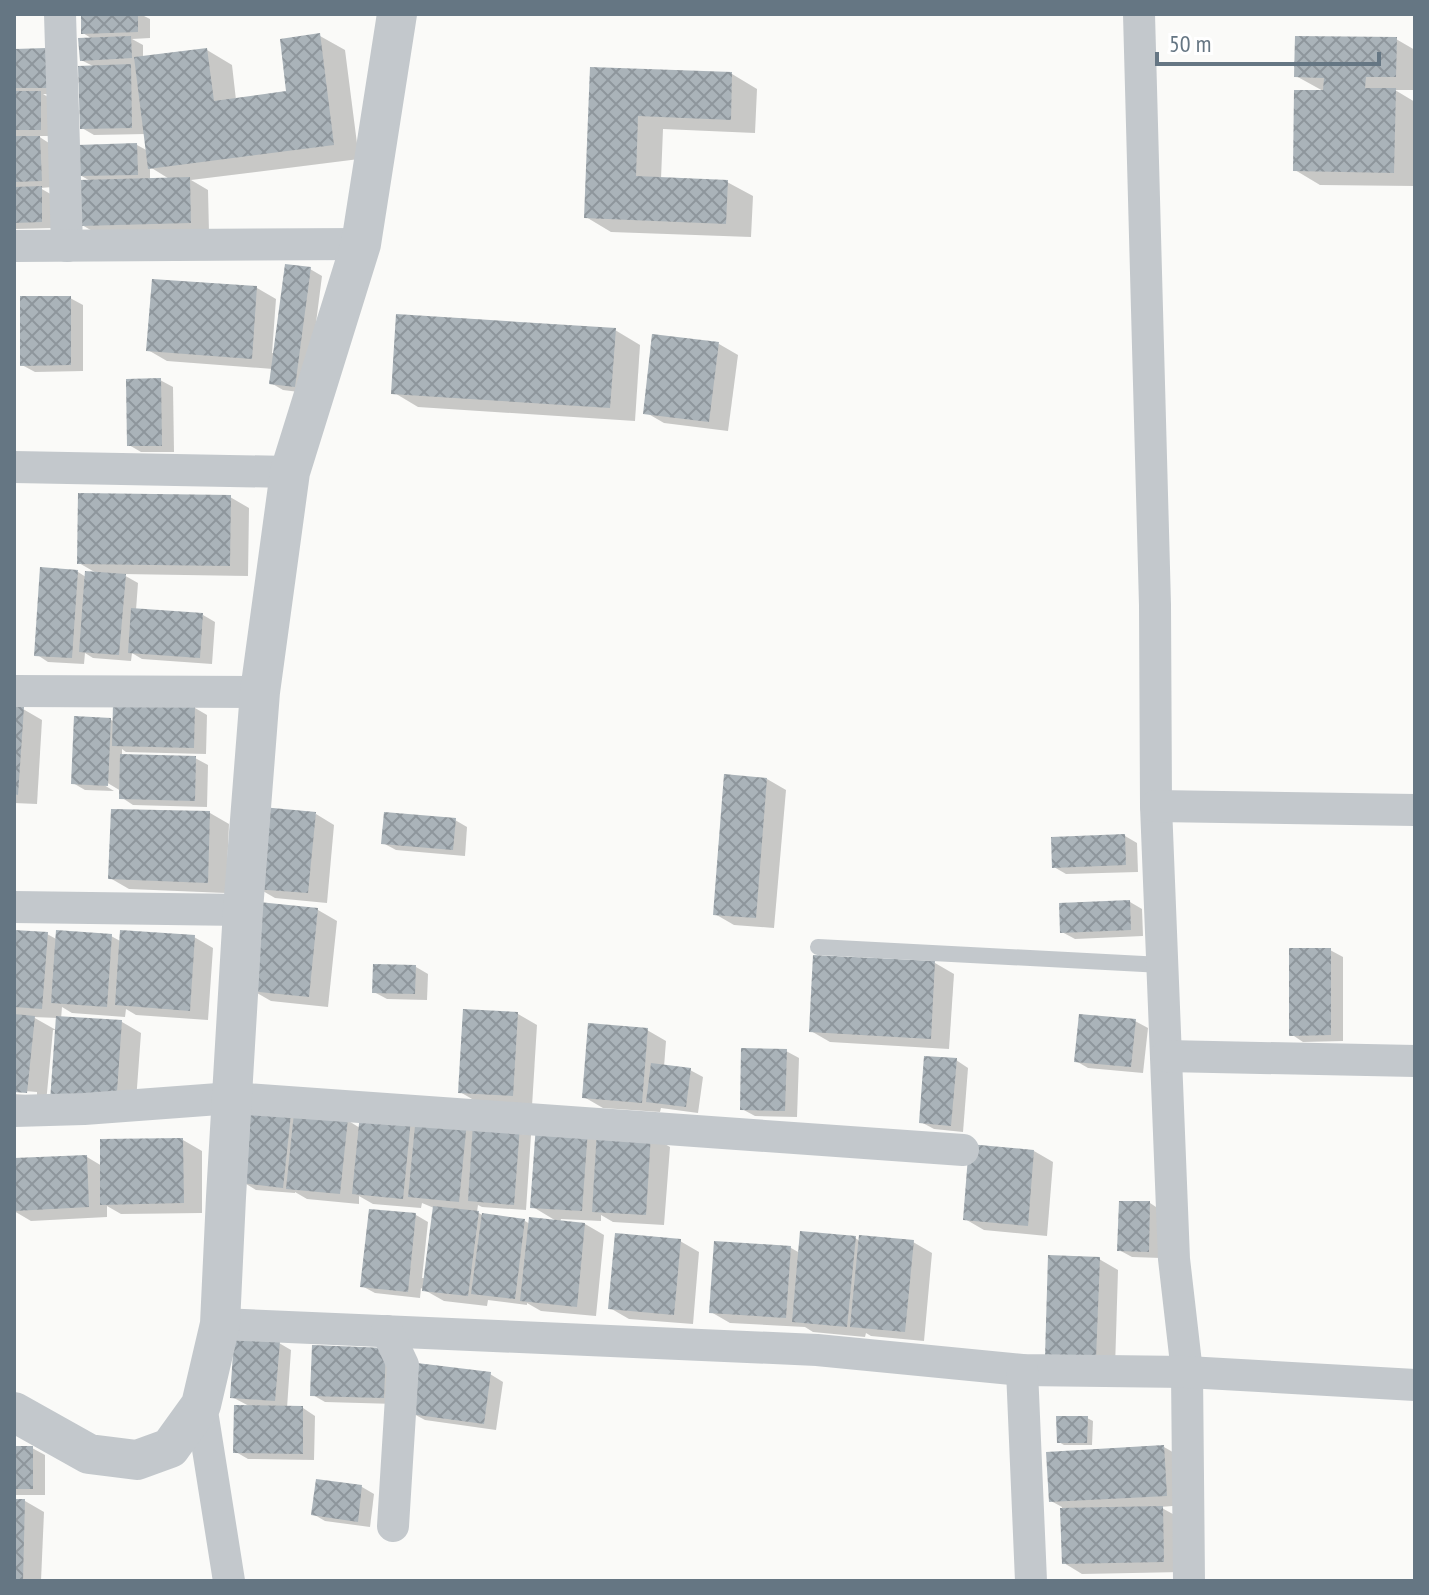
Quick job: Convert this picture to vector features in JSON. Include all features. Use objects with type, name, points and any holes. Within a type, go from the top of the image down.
[{"type":"street","points":[[60,14],[67,246]]},
{"type":"street","points":[[229,1581],[201,1405],[220,1324],[243,910],[260,692],[290,472],[361,244],[397,14]]},
{"type":"street","points":[[1139,14],[1155,605],[1156,806],[1174,1259],[1187,1372],[1189,1581]]},
{"type":"street","points":[[14,246],[361,244]]},
{"type":"street","points":[[14,467],[290,472]]},
{"type":"street","points":[[14,691],[260,692]]},
{"type":"street","points":[[1156,806],[1415,810]]},
{"type":"street","points":[[14,907],[243,910]]},
{"type":"street","points":[[1166,1056],[1415,1061]]},
{"type":"street","points":[[14,1111],[232,1098],[963,1150]]},
{"type":"street","points":[[220,1324],[817,1350],[1022,1370],[1187,1372],[1415,1385]]},
{"type":"street","points":[[387,1331],[403,1365],[393,1526]]},
{"type":"street","points":[[1022,1370],[1031,1581]]},
{"type":"street","points":[[14,1412],[89,1454],[137,1460],[170,1448],[201,1405]]},
{"type":"lane","points":[[818,947],[1162,965]]},
{"type":"building","points":[[81,14],[138,14],[138,32],[81,34]]},
{"type":"building","points":[[320,33],[334,145],[148,169],[134,57],[207,48],[214,101],[286,91],[280,39]]},
{"type":"building","points":[[131,36],[132,58],[80,61],[78,38]]},
{"type":"building","points":[[1295,36],[1397,37],[1396,77],[1366,77],[1365,88],[1396,88],[1394,173],[1293,171],[1294,90],[1323,90],[1324,78],[1294,77]]},
{"type":"building","points":[[47,48],[47,88],[14,88],[14,49]]},
{"type":"building","points":[[131,64],[132,128],[80,129],[78,66]]},
{"type":"building","points":[[590,67],[732,72],[731,120],[638,116],[636,176],[728,180],[726,224],[584,218]]},
{"type":"building","points":[[14,91],[41,91],[41,130],[14,130]]},
{"type":"building","points":[[14,136],[40,136],[42,181],[14,182]]},
{"type":"building","points":[[137,143],[138,175],[78,176],[77,145]]},
{"type":"building","points":[[190,177],[191,223],[80,226],[79,180]]},
{"type":"building","points":[[42,186],[42,222],[14,223],[14,187]]},
{"type":"building","points":[[285,264],[311,267],[295,387],[269,384]]},
{"type":"building","points":[[152,279],[257,286],[252,359],[146,351]]},
{"type":"building","points":[[20,296],[71,296],[71,365],[20,366]]},
{"type":"building","points":[[396,314],[616,328],[610,408],[391,394]]},
{"type":"building","points":[[652,334],[719,342],[709,422],[643,414]]},
{"type":"building","points":[[161,378],[162,446],[127,446],[126,379]]},
{"type":"building","points":[[78,493],[231,495],[230,566],[77,564]]},
{"type":"building","points":[[40,567],[78,570],[72,658],[34,656]]},
{"type":"building","points":[[85,571],[126,574],[119,655],[79,652]]},
{"type":"building","points":[[131,608],[203,613],[200,658],[128,653]]},
{"type":"building","points":[[113,703],[195,706],[194,748],[112,746]]},
{"type":"building","points":[[14,707],[24,707],[18,795],[14,794]]},
{"type":"building","points":[[74,716],[111,718],[108,786],[71,784]]},
{"type":"building","points":[[120,754],[196,756],[195,801],[119,799]]},
{"type":"building","points":[[724,774],[767,778],[756,918],[713,915]]},
{"type":"building","points":[[262,807],[316,812],[308,893],[254,889]]},
{"type":"building","points":[[111,809],[210,811],[208,883],[108,879]]},
{"type":"building","points":[[384,812],[456,818],[453,850],[381,844]]},
{"type":"building","points":[[1125,834],[1126,865],[1052,868],[1051,837]]},
{"type":"building","points":[[1130,900],[1131,930],[1060,933],[1059,903]]},
{"type":"building","points":[[259,902],[318,908],[309,997],[250,991]]},
{"type":"building","points":[[14,930],[48,932],[42,1009],[14,1007]]},
{"type":"building","points":[[56,930],[112,934],[107,1007],[51,1003]]},
{"type":"building","points":[[120,930],[195,935],[190,1011],[115,1005]]},
{"type":"building","points":[[1289,948],[1331,948],[1331,1035],[1289,1036]]},
{"type":"building","points":[[813,955],[935,961],[931,1039],[809,1032]]},
{"type":"building","points":[[373,964],[416,965],[415,994],[372,993]]},
{"type":"building","points":[[463,1009],[518,1012],[513,1096],[458,1093]]},
{"type":"building","points":[[14,1014],[35,1016],[27,1093],[14,1092]]},
{"type":"building","points":[[1079,1014],[1136,1019],[1131,1067],[1074,1062]]},
{"type":"building","points":[[56,1016],[122,1020],[116,1106],[50,1101]]},
{"type":"building","points":[[588,1023],[648,1028],[642,1103],[582,1098]]},
{"type":"building","points":[[741,1048],[787,1049],[785,1111],[740,1110]]},
{"type":"building","points":[[924,1056],[957,1058],[951,1126],[919,1123]]},
{"type":"building","points":[[651,1063],[691,1068],[686,1107],[646,1102]]},
{"type":"building","points":[[250,1109],[291,1114],[283,1188],[241,1183]]},
{"type":"building","points":[[294,1113],[348,1118],[340,1194],[286,1189]]},
{"type":"building","points":[[360,1114],[411,1119],[403,1199],[352,1194]]},
{"type":"building","points":[[416,1116],[467,1121],[459,1202],[408,1197]]},
{"type":"building","points":[[473,1123],[520,1126],[514,1205],[468,1201]]},
{"type":"building","points":[[536,1125],[588,1129],[582,1211],[530,1208]]},
{"type":"building","points":[[597,1130],[651,1134],[646,1215],[592,1212]]},
{"type":"building","points":[[183,1138],[184,1203],[100,1205],[100,1139]]},
{"type":"building","points":[[969,1144],[1034,1150],[1028,1226],[963,1220]]},
{"type":"building","points":[[87,1155],[89,1207],[14,1211],[14,1158]]},
{"type":"building","points":[[1119,1201],[1150,1201],[1149,1252],[1117,1251]]},
{"type":"building","points":[[433,1206],[479,1211],[468,1296],[422,1291]]},
{"type":"building","points":[[369,1209],[416,1213],[408,1292],[360,1287]]},
{"type":"building","points":[[482,1213],[525,1219],[515,1299],[471,1294]]},
{"type":"building","points":[[529,1217],[585,1223],[577,1307],[520,1301]]},
{"type":"building","points":[[800,1231],[856,1236],[847,1327],[792,1322]]},
{"type":"building","points":[[615,1233],[681,1239],[674,1315],[608,1309]]},
{"type":"building","points":[[859,1235],[914,1240],[905,1332],[850,1327]]},
{"type":"building","points":[[714,1241],[791,1246],[786,1318],[709,1313]]},
{"type":"building","points":[[1048,1255],[1100,1257],[1096,1358],[1045,1357]]},
{"type":"building","points":[[234,1338],[280,1341],[275,1401],[230,1398]]},
{"type":"building","points":[[312,1345],[386,1348],[384,1398],[310,1396]]},
{"type":"building","points":[[417,1363],[491,1372],[484,1424],[410,1414]]},
{"type":"building","points":[[234,1405],[303,1406],[303,1454],[233,1453]]},
{"type":"building","points":[[1056,1416],[1088,1416],[1087,1443],[1057,1443]]},
{"type":"building","points":[[1164,1445],[1167,1496],[1049,1502],[1046,1452]]},
{"type":"building","points":[[14,1446],[33,1446],[33,1489],[14,1489]]},
{"type":"building","points":[[316,1479],[362,1485],[358,1522],[311,1515]]},
{"type":"building","points":[[14,1499],[25,1499],[23,1581],[14,1581]]},
{"type":"building","points":[[1163,1506],[1164,1562],[1062,1564],[1060,1508]]}]
